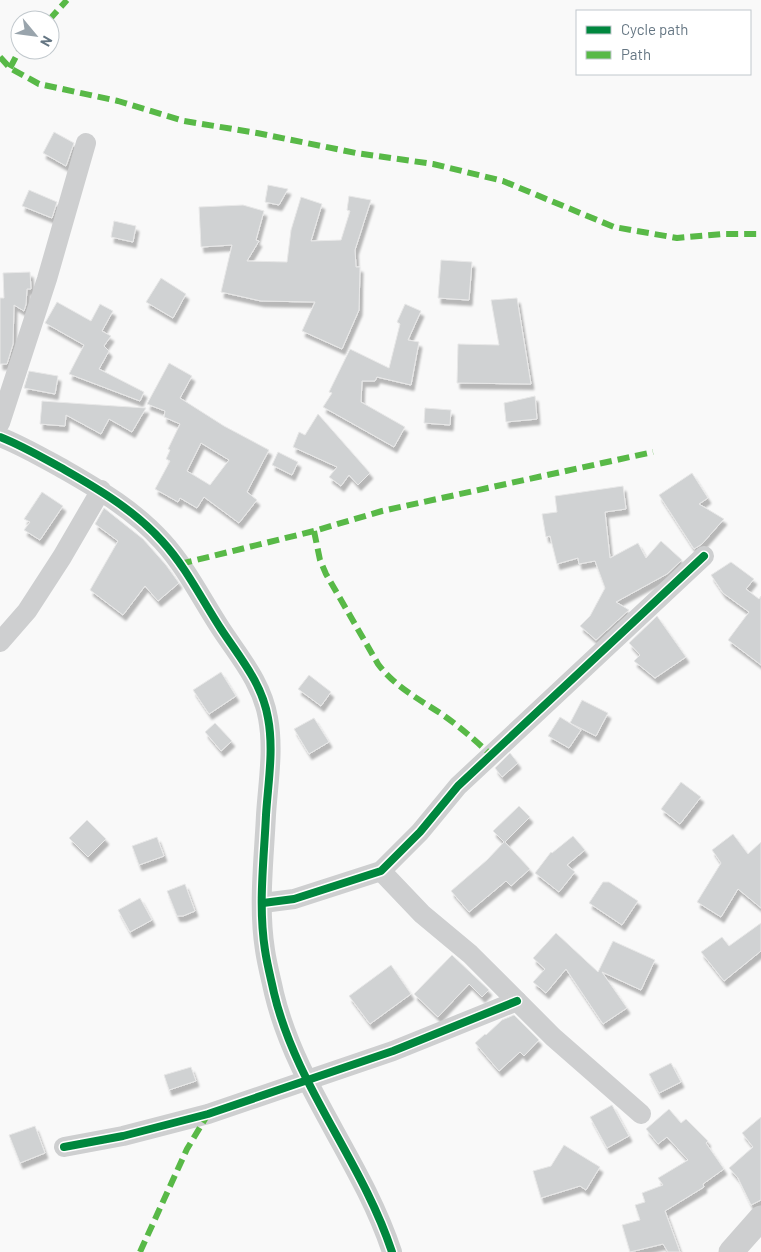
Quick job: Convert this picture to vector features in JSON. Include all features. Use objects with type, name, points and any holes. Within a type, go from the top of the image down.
[{"type":"street","points":[[0,423],[47,279],[86,143]]},
{"type":"street","points":[[0,437],[24,446],[101,490],[137,517],[162,541],[180,564],[255,680],[268,718],[270,746],[262,903],[265,949],[275,995],[287,1037],[307,1080],[370,1198],[392,1252]]},
{"type":"street","points":[[0,642],[28,610],[62,557],[101,490]]},
{"type":"street","points":[[262,903],[294,899],[381,871],[420,832],[458,786],[704,556]]},
{"type":"street","points":[[381,871],[422,914],[470,954],[553,1036],[641,1114]]},
{"type":"street","points":[[64,1147],[122,1136],[208,1114],[393,1051],[517,1002]]},
{"type":"street","points":[[731,1252],[761,1218]]},
{"type":"building","points":[[54,132],[74,143],[66,166],[43,153]]},
{"type":"building","points":[[268,185],[288,189],[279,205],[265,202]]},
{"type":"building","points":[[29,190],[57,202],[52,218],[22,206]]},
{"type":"building","points":[[349,196],[371,200],[355,250],[356,267],[360,267],[359,310],[342,349],[302,331],[315,302],[261,301],[221,292],[232,245],[201,247],[199,207],[243,205],[264,211],[256,240],[259,241],[247,261],[287,262],[291,230],[301,197],[322,204],[311,241],[341,240],[350,211],[347,210]]},
{"type":"building","points":[[114,221],[136,226],[133,242],[111,237]]},
{"type":"building","points":[[441,260],[472,262],[469,300],[438,298]]},
{"type":"building","points":[[30,272],[31,289],[27,289],[24,311],[14,305],[13,344],[7,364],[0,364],[0,298],[4,298],[3,273]]},
{"type":"building","points":[[161,278],[186,294],[173,318],[146,302]]},
{"type":"building","points":[[517,298],[531,384],[457,383],[458,344],[499,345],[491,300]]},
{"type":"building","points":[[57,302],[91,321],[100,304],[113,311],[102,331],[111,336],[104,346],[109,351],[99,369],[144,392],[140,401],[69,374],[84,345],[45,323]]},
{"type":"building","points":[[405,304],[421,311],[408,340],[419,342],[411,385],[377,377],[375,381],[362,381],[361,402],[405,427],[394,447],[323,407],[332,393],[329,392],[350,349],[389,368],[400,324],[397,322]]},
{"type":"building","points":[[169,363],[192,376],[180,398],[224,426],[269,450],[247,492],[257,500],[239,523],[204,497],[197,508],[180,498],[178,502],[155,489],[170,461],[166,459],[170,450],[168,449],[180,424],[164,417],[165,411],[147,404]],"holes":[[[201,443],[229,460],[210,485],[187,471]]]},
{"type":"building","points":[[29,371],[58,376],[55,394],[24,388]]},
{"type":"building","points":[[535,396],[537,419],[506,422],[504,403]]},
{"type":"building","points":[[42,401],[146,408],[132,432],[109,419],[101,434],[66,415],[65,426],[40,424]]},
{"type":"building","points":[[425,408],[451,410],[450,425],[424,423]]},
{"type":"building","points":[[318,414],[370,473],[358,485],[349,475],[341,486],[329,477],[337,467],[293,447],[299,432],[305,435]]},
{"type":"building","points":[[278,452],[298,462],[292,475],[272,465]]},
{"type":"building","points":[[692,473],[708,498],[699,504],[724,519],[702,544],[694,549],[659,495]]},
{"type":"building","points":[[623,486],[626,509],[605,512],[610,558],[638,543],[646,558],[661,541],[682,560],[667,574],[616,602],[629,610],[596,640],[580,626],[590,616],[605,588],[595,561],[579,564],[578,558],[557,564],[550,536],[546,537],[542,514],[557,512],[555,496]]},
{"type":"building","points":[[42,492],[63,506],[40,540],[24,530],[30,522],[24,519]]},
{"type":"building","points":[[104,508],[143,539],[179,583],[158,601],[145,586],[123,615],[90,590],[118,541],[95,524]]},
{"type":"building","points":[[731,562],[754,579],[746,589],[759,599],[761,596],[761,665],[728,640],[749,612],[723,593],[711,575]]},
{"type":"building","points":[[657,616],[686,657],[655,678],[634,661],[640,655],[629,643]]},
{"type":"building","points":[[221,672],[236,696],[209,714],[193,690]]},
{"type":"building","points":[[309,675],[331,692],[321,706],[298,689]]},
{"type":"building","points":[[582,700],[608,713],[596,736],[570,723]]},
{"type":"building","points":[[560,717],[581,730],[569,748],[548,736]]},
{"type":"building","points":[[314,718],[329,742],[309,754],[294,729]]},
{"type":"building","points":[[215,723],[232,741],[221,751],[205,732]]},
{"type":"building","points":[[510,753],[518,763],[502,777],[495,768]]},
{"type":"building","points":[[681,782],[701,797],[680,824],[661,809]]},
{"type":"building","points":[[519,806],[530,817],[505,842],[530,869],[511,886],[506,881],[469,912],[451,891],[487,860],[504,842],[493,831]]},
{"type":"building","points":[[87,820],[106,839],[88,857],[69,838]]},
{"type":"building","points":[[733,834],[748,854],[761,842],[761,908],[738,889],[721,917],[697,902],[721,863],[712,850]]},
{"type":"building","points":[[573,836],[585,850],[567,865],[575,872],[559,892],[535,873],[551,852]]},
{"type":"building","points":[[157,837],[164,856],[139,865],[132,846]]},
{"type":"building","points":[[603,882],[609,882],[638,901],[622,925],[589,903]]},
{"type":"building","points":[[185,884],[195,911],[183,916],[177,916],[167,891]]},
{"type":"building","points":[[140,898],[152,920],[130,932],[118,910]]},
{"type":"building","points":[[761,923],[761,951],[724,981],[701,952],[722,937],[729,946]]},
{"type":"building","points":[[556,933],[598,972],[613,941],[655,960],[641,990],[602,972],[627,1008],[603,1024],[566,969],[546,993],[533,982],[545,969],[533,958]]},
{"type":"building","points":[[452,955],[489,990],[482,997],[469,984],[438,1017],[414,994]]},
{"type":"building","points":[[391,965],[411,994],[370,1024],[349,996]]},
{"type":"building","points":[[514,1015],[539,1040],[524,1056],[520,1052],[499,1071],[475,1043],[502,1020]]},
{"type":"building","points":[[671,1063],[681,1082],[659,1093],[649,1074]]},
{"type":"building","points":[[191,1067],[196,1081],[169,1090],[164,1075]]},
{"type":"building","points":[[612,1105],[629,1136],[607,1148],[590,1117]]},
{"type":"building","points":[[669,1109],[681,1123],[686,1119],[708,1141],[706,1143],[724,1169],[703,1184],[704,1187],[665,1211],[680,1252],[668,1252],[663,1244],[630,1252],[622,1225],[640,1220],[635,1205],[645,1202],[642,1193],[663,1185],[658,1178],[688,1160],[667,1137],[658,1144],[646,1129]]},
{"type":"building","points":[[761,1117],[761,1200],[751,1205],[738,1178],[729,1168],[753,1147],[742,1133]]},
{"type":"building","points":[[35,1126],[45,1153],[20,1163],[9,1135]]},
{"type":"building","points":[[564,1145],[600,1167],[586,1190],[580,1186],[541,1198],[533,1171],[551,1166]]},
{"type":"marked path","points":[[58,10],[67,0]]},
{"type":"marked path","points":[[0,57],[10,68],[39,84],[118,101],[184,121],[257,133],[356,153],[433,164],[503,181],[614,227],[677,238],[722,234],[761,234]]},
{"type":"marked path","points":[[10,68],[14,60]]},
{"type":"marked path","points":[[180,564],[314,531],[382,511],[653,452]]},
{"type":"marked path","points":[[314,531],[320,560],[326,574],[378,664],[400,686],[449,720],[491,755]]},
{"type":"marked path","points":[[140,1252],[187,1149],[208,1114]]},
{"type":"cycle path","points":[[0,437],[33,452],[91,485],[129,511],[152,530],[171,551],[256,682],[265,705],[270,730],[270,766],[263,865],[262,917],[265,950],[274,993],[284,1027],[298,1060],[313,1092],[364,1186],[392,1252]]},
{"type":"cycle path","points":[[263,903],[294,899],[381,871],[420,832],[458,786],[704,556]]},
{"type":"cycle path","points":[[64,1147],[123,1136],[208,1114],[393,1051],[517,1001]]}]
